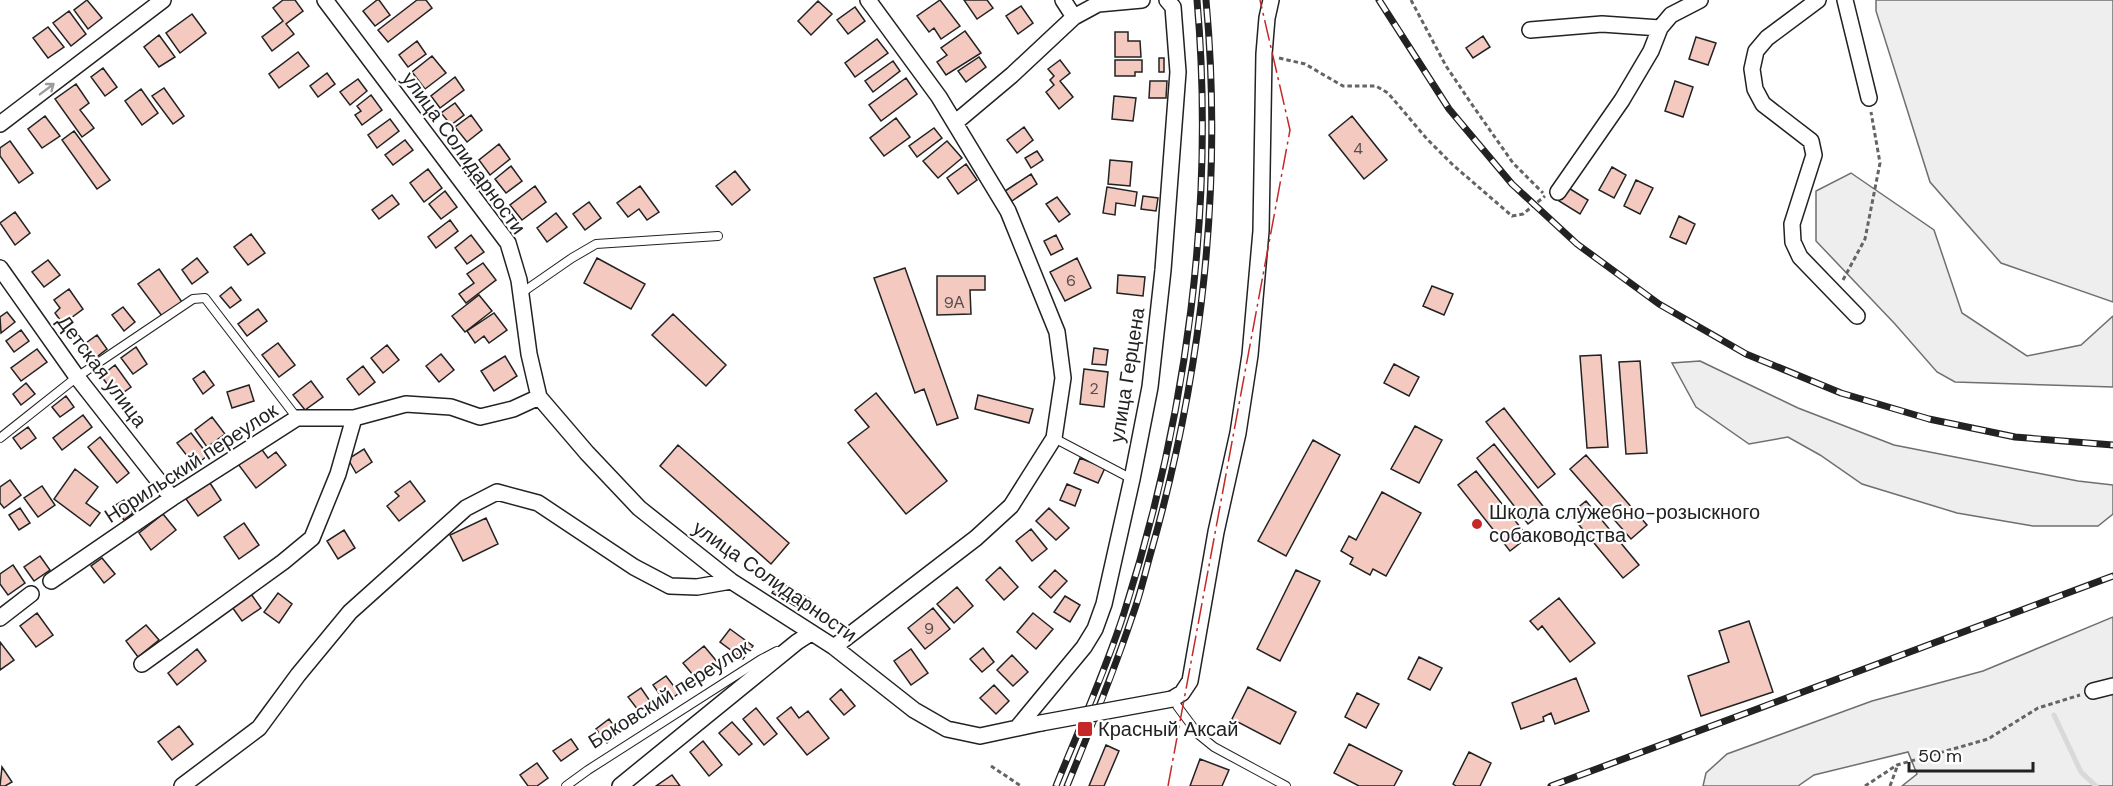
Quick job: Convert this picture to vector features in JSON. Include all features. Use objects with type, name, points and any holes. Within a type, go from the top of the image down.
[{"type":"street","points":[[0,124],[163,0]]},
{"type":"street","name":"улица Солидарности","points":[[325,0],[508,243],[539,397],[587,453],[639,508],[731,581],[834,647],[914,710],[947,729],[980,736],[1017,728]]},
{"type":"street","points":[[834,647],[976,538],[1011,506],[1054,438],[1063,378],[1057,332],[1008,211],[956,122],[868,0]]},
{"type":"street","points":[[1063,0],[1074,17]]},
{"type":"street","points":[[956,122],[1012,75],[1074,17],[1098,4],[1142,0]]},
{"type":"street","name":"улица Герцена","points":[[1017,728],[1084,647],[1095,629],[1104,604],[1132,479],[1150,387],[1163,270],[1178,72],[1173,6],[1167,0]]},
{"type":"street","points":[[1017,728],[1172,699],[1182,693],[1190,681],[1216,532],[1239,433],[1250,355],[1261,231],[1264,54],[1271,0]]},
{"type":"street","points":[[1552,193],[1622,100],[1651,51],[1660,28],[1671,15],[1700,0]]},
{"type":"street","points":[[1818,0],[1767,38],[1756,51],[1752,69],[1755,89],[1763,104],[1811,141],[1814,155],[1792,224],[1793,242],[1800,258],[1857,316]]},
{"type":"street","points":[[1845,0],[1869,98]]},
{"type":"street","points":[[1530,30],[1602,24],[1660,28]]},
{"type":"street","name":"Детская улица","points":[[0,268],[78,377],[172,498]]},
{"type":"street","name":"Норильский переулок","points":[[51,581],[172,498],[297,418],[354,418],[406,405],[451,407],[480,417],[513,410],[539,397]]},
{"type":"street","points":[[142,664],[283,562],[312,538],[338,474],[354,418]]},
{"type":"street","points":[[182,786],[259,728],[298,675],[350,612],[466,508],[497,492],[538,503],[634,567],[670,586],[697,587],[731,581]]},
{"type":"street","points":[[0,618],[31,594]]},
{"type":"street","name":"Боковский переулок","points":[[620,786],[797,642],[812,633]]},
{"type":"street","points":[[2093,691],[2113,686]]},
{"type":"lane","points":[[520,294],[596,244],[718,236]]},
{"type":"lane","points":[[0,438],[78,377],[194,299],[205,298],[297,418]]},
{"type":"lane","points":[[1054,438],[1132,479]]},
{"type":"lane","name":"Боковский переулок","points":[[566,786],[760,660],[797,642]]},
{"type":"lane","points":[[1172,699],[1198,734],[1214,747],[1286,786]]},
{"type":"path","points":[[1264,54],[1305,64],[1343,86],[1376,86],[1388,93],[1427,140],[1453,165],[1512,216],[1523,214],[1552,193],[1513,163],[1446,66],[1411,0]]},
{"type":"path","points":[[1835,295],[1865,239],[1880,163],[1869,98]]},
{"type":"path","points":[[1865,786],[1897,765],[1988,739],[2038,708],[2093,691]]},
{"type":"path","points":[[1890,786],[1897,765]]},
{"type":"path","points":[[991,766],[1021,786]]},
{"type":"shaded area","points":[[1876,0],[2113,0],[2113,302],[2001,263],[1930,182],[1876,11]]},
{"type":"shaded area","points":[[1851,173],[1934,230],[1962,313],[2027,356],[2081,345],[2113,316],[2113,387],[1955,382],[1937,372],[1816,241],[1816,191]]},
{"type":"shaded area","points":[[1700,361],[1798,408],[1894,445],[2078,481],[2113,485],[2113,514],[2098,526],[2033,526],[1957,513],[1862,484],[1820,455],[1788,437],[1749,444],[1696,407],[1672,363]]},
{"type":"shaded area","points":[[2113,617],[2113,786],[1902,786],[1917,774],[1908,752],[1814,775],[1798,786],[1703,786],[1706,773],[1727,754],[1872,701],[1983,671]]},
{"type":"building","points":[[87,0],[102,18],[88,29],[74,10]]},
{"type":"building","points":[[283,0],[295,0],[303,11],[286,24],[294,34],[272,51],[262,37],[283,21],[273,8]]},
{"type":"building","points":[[377,0],[390,15],[375,26],[363,11]]},
{"type":"building","points":[[417,0],[426,0],[432,8],[388,42],[378,30]]},
{"type":"building","points":[[940,0],[960,26],[941,39],[934,28],[929,32],[917,16]]},
{"type":"building","points":[[964,0],[987,0],[993,8],[977,19]]},
{"type":"building","points":[[818,1],[832,14],[811,35],[798,21]]},
{"type":"building","points":[[1021,6],[1033,23],[1018,34],[1006,16]]},
{"type":"building","points":[[855,7],[865,21],[848,34],[837,20]]},
{"type":"building","points":[[69,11],[86,34],[71,46],[53,23]]},
{"type":"building","points":[[192,14],[206,33],[180,53],[166,33]]},
{"type":"building","points":[[48,27],[64,47],[48,58],[33,38]]},
{"type":"building","points":[[965,31],[981,53],[946,75],[937,62],[947,55],[941,48]]},
{"type":"building","points":[[1115,32],[1128,32],[1128,41],[1140,41],[1141,57],[1115,57]]},
{"type":"building","points":[[159,35],[175,57],[159,67],[144,47]]},
{"type":"building","points":[[1483,36],[1490,47],[1473,58],[1466,48]]},
{"type":"building","points":[[1696,37],[1716,43],[1708,65],[1689,59]]},
{"type":"building","points":[[877,39],[888,53],[855,77],[845,63]]},
{"type":"building","points":[[417,41],[426,54],[408,67],[399,55]]},
{"type":"building","points":[[298,52],[309,66],[279,88],[269,74]]},
{"type":"building","points":[[432,56],[446,73],[425,89],[412,72]]},
{"type":"building","points":[[979,57],[986,67],[966,82],[958,71]]},
{"type":"building","points":[[1159,58],[1164,58],[1164,72],[1159,72]]},
{"type":"building","points":[[1060,60],[1070,73],[1060,81],[1073,97],[1059,109],[1046,92],[1054,85],[1050,80],[1054,76],[1048,69]]},
{"type":"building","points":[[1115,60],[1142,60],[1142,72],[1135,72],[1135,76],[1115,76]]},
{"type":"building","points":[[893,61],[900,71],[873,92],[865,81]]},
{"type":"building","points":[[103,68],[117,87],[105,96],[91,77]]},
{"type":"building","points":[[327,73],[335,84],[318,97],[310,86]]},
{"type":"building","points":[[455,77],[464,90],[440,108],[431,96]]},
{"type":"building","points":[[906,78],[917,94],[881,121],[869,105]]},
{"type":"building","points":[[358,79],[367,91],[350,105],[340,92]]},
{"type":"building","points":[[1150,81],[1167,81],[1166,98],[1149,98]]},
{"type":"building","points":[[1675,81],[1693,87],[1683,117],[1665,111]]},
{"type":"building","points":[[76,84],[89,103],[80,110],[94,128],[82,137],[55,99]]},
{"type":"building","points":[[164,88],[184,116],[173,124],[152,96]]},
{"type":"building","points":[[141,89],[158,113],[142,125],[125,101]]},
{"type":"building","points":[[371,95],[382,110],[362,125],[355,115],[361,111],[357,106]]},
{"type":"building","points":[[1114,96],[1136,98],[1133,121],[1112,119]]},
{"type":"building","points":[[455,103],[464,115],[451,125],[441,113]]},
{"type":"building","points":[[471,115],[482,130],[467,142],[455,127]]},
{"type":"building","points":[[45,116],[60,136],[42,148],[28,129]]},
{"type":"building","points":[[1352,116],[1387,160],[1364,179],[1329,135]]},
{"type":"building","points":[[896,118],[910,137],[884,156],[870,138]]},
{"type":"building","points":[[390,119],[399,131],[377,148],[368,135]]},
{"type":"building","points":[[1024,127],[1033,140],[1017,153],[1007,140]]},
{"type":"building","points":[[934,128],[942,138],[917,157],[909,146]]},
{"type":"building","points":[[74,131],[110,180],[97,189],[62,140]]},
{"type":"building","points":[[405,140],[413,150],[393,165],[385,155]]},
{"type":"building","points":[[10,141],[33,173],[19,183],[0,156],[0,148]]},
{"type":"building","points":[[947,141],[962,158],[938,178],[923,161]]},
{"type":"building","points":[[499,144],[510,159],[490,175],[479,160]]},
{"type":"building","points":[[1037,151],[1043,160],[1031,168],[1025,158]]},
{"type":"building","points":[[1110,160],[1132,162],[1130,186],[1108,184]]},
{"type":"building","points":[[966,164],[977,180],[958,194],[947,178]]},
{"type":"building","points":[[511,166],[522,181],[506,193],[495,179]]},
{"type":"building","points":[[1612,167],[1626,175],[1614,198],[1599,190]]},
{"type":"building","points":[[428,169],[442,188],[424,202],[410,183]]},
{"type":"building","points":[[735,171],[750,190],[732,205],[716,186]]},
{"type":"building","points":[[1031,174],[1037,184],[1012,201],[1005,191]]},
{"type":"building","points":[[1636,180],[1653,188],[1640,214],[1624,206]]},
{"type":"building","points":[[535,186],[546,202],[522,220],[510,205]]},
{"type":"building","points":[[640,186],[659,212],[647,220],[639,209],[628,217],[617,203]]},
{"type":"building","points":[[1107,187],[1137,192],[1135,206],[1116,203],[1115,215],[1103,213]]},
{"type":"building","points":[[1567,187],[1588,200],[1580,214],[1559,201]]},
{"type":"building","points":[[445,191],[457,207],[441,219],[429,204]]},
{"type":"building","points":[[392,195],[399,204],[379,219],[372,210]]},
{"type":"building","points":[[1143,196],[1158,198],[1156,211],[1141,209]]},
{"type":"building","points":[[1057,197],[1070,214],[1059,222],[1046,204]]},
{"type":"building","points":[[589,202],[601,218],[585,230],[573,214]]},
{"type":"building","points":[[15,212],[30,233],[15,245],[0,223]]},
{"type":"building","points":[[556,213],[567,227],[547,242],[537,228]]},
{"type":"building","points":[[1679,216],[1695,224],[1686,244],[1670,237]]},
{"type":"building","points":[[450,220],[458,231],[436,248],[428,237]]},
{"type":"building","points":[[251,234],[265,253],[248,265],[234,247]]},
{"type":"building","points":[[471,235],[484,252],[467,264],[455,248]]},
{"type":"building","points":[[1056,235],[1063,249],[1051,255],[1044,241]]},
{"type":"building","points":[[197,258],[208,272],[192,284],[182,270]]},
{"type":"building","points":[[597,258],[645,284],[631,309],[584,283]]},
{"type":"building","points":[[1077,258],[1091,288],[1065,301],[1050,272]]},
{"type":"building","points":[[48,260],[60,275],[44,287],[32,272]]},
{"type":"building","points":[[483,263],[496,280],[466,303],[459,294],[474,283],[467,274]]},
{"type":"building","points":[[905,268],[958,418],[937,425],[924,389],[915,393],[874,278]]},
{"type":"building","points":[[159,269],[182,302],[162,316],[138,284]]},
{"type":"building","points":[[1118,275],[1145,277],[1143,296],[1117,293]]},
{"type":"building","points":[[937,276],[985,276],[985,290],[970,290],[971,314],[937,315]]},
{"type":"building","points":[[1432,286],[1453,294],[1444,315],[1423,306]]},
{"type":"building","points":[[231,287],[241,300],[230,308],[220,296]]},
{"type":"building","points":[[69,289],[83,309],[63,324],[55,313],[60,308],[54,300]]},
{"type":"building","points":[[479,295],[492,311],[465,332],[452,316]]},
{"type":"building","points":[[123,307],[135,322],[124,331],[112,315]]},
{"type":"building","points":[[258,309],[267,321],[247,336],[238,324]]},
{"type":"building","points":[[7,312],[15,322],[1,333],[0,317]]},
{"type":"building","points":[[494,313],[507,330],[489,343],[484,336],[475,343],[467,331]]},
{"type":"building","points":[[673,314],[726,365],[706,386],[652,335]]},
{"type":"building","points":[[21,330],[29,341],[14,352],[6,341]]},
{"type":"building","points":[[97,335],[107,349],[90,362],[79,348]]},
{"type":"building","points":[[278,343],[295,365],[279,377],[262,355]]},
{"type":"building","points":[[387,345],[399,360],[383,373],[371,358]]},
{"type":"building","points":[[136,347],[147,364],[133,374],[121,358]]},
{"type":"building","points":[[1094,348],[1108,350],[1106,365],[1092,364]]},
{"type":"building","points":[[37,349],[47,362],[21,381],[11,368]]},
{"type":"building","points":[[441,354],[454,370],[439,382],[426,366]]},
{"type":"building","points":[[1601,355],[1608,447],[1587,448],[1580,356]]},
{"type":"building","points":[[505,356],[517,376],[494,391],[481,371]]},
{"type":"building","points":[[1640,361],[1647,453],[1626,454],[1619,362]]},
{"type":"building","points":[[1394,364],[1419,377],[1409,396],[1384,383]]},
{"type":"building","points":[[115,365],[131,387],[117,397],[101,376]]},
{"type":"building","points":[[363,366],[375,382],[359,395],[347,379]]},
{"type":"building","points":[[1084,369],[1108,372],[1104,407],[1080,404]]},
{"type":"building","points":[[204,371],[214,385],[203,394],[193,379]]},
{"type":"building","points":[[311,381],[323,397],[305,410],[293,395]]},
{"type":"building","points":[[26,383],[35,394],[21,405],[13,394]]},
{"type":"building","points":[[249,385],[254,401],[232,408],[227,392]]},
{"type":"building","points":[[876,393],[947,481],[906,514],[848,443],[869,427],[855,410]]},
{"type":"building","points":[[978,395],[1033,409],[1029,423],[975,409]]},
{"type":"building","points":[[66,396],[74,407],[60,417],[52,407]]},
{"type":"building","points":[[1504,408],[1555,474],[1538,488],[1486,422]]},
{"type":"building","points":[[83,415],[92,427],[62,450],[53,438]]},
{"type":"building","points":[[212,417],[225,434],[207,447],[195,430]]},
{"type":"building","points":[[1415,426],[1442,440],[1419,483],[1391,469]]},
{"type":"building","points":[[28,427],[36,438],[21,449],[13,438]]},
{"type":"building","points":[[191,433],[208,455],[195,466],[177,443]]},
{"type":"building","points":[[100,437],[129,473],[117,483],[88,447]]},
{"type":"building","points":[[1313,440],[1340,455],[1286,556],[1258,541]]},
{"type":"building","points":[[1494,444],[1546,510],[1528,524],[1477,458]]},
{"type":"building","points":[[678,445],[789,543],[771,564],[660,466]]},
{"type":"building","points":[[260,447],[268,458],[276,452],[286,465],[256,488],[238,464]]},
{"type":"building","points":[[364,449],[372,462],[356,473],[348,459]]},
{"type":"building","points":[[1586,455],[1647,525],[1631,539],[1570,469]]},
{"type":"building","points":[[1080,458],[1105,468],[1098,483],[1074,473]]},
{"type":"building","points":[[75,469],[98,487],[86,503],[100,513],[90,526],[54,499]]},
{"type":"building","points":[[1476,471],[1528,537],[1510,551],[1458,485]]},
{"type":"building","points":[[10,480],[21,495],[4,508],[0,503],[0,487]]},
{"type":"building","points":[[410,481],[425,501],[399,521],[387,506],[399,496],[395,492]]},
{"type":"building","points":[[210,483],[221,500],[198,516],[186,499]]},
{"type":"building","points":[[1067,484],[1081,490],[1075,506],[1060,500]]},
{"type":"building","points":[[42,486],[55,505],[38,517],[24,498]]},
{"type":"building","points":[[1382,492],[1421,513],[1386,576],[1373,569],[1370,575],[1350,564],[1353,558],[1341,551],[1349,536],[1356,540]]},
{"type":"building","points":[[124,500],[133,513],[124,520],[114,506]]},
{"type":"building","points":[[1586,501],[1639,565],[1623,578],[1570,514]]},
{"type":"building","points":[[20,508],[30,523],[19,530],[9,515]]},
{"type":"building","points":[[1049,508],[1069,528],[1056,540],[1036,521]]},
{"type":"building","points":[[163,514],[176,530],[151,550],[139,533]]},
{"type":"building","points":[[486,518],[498,544],[463,561],[450,535]]},
{"type":"building","points":[[244,523],[259,545],[239,559],[224,537]]},
{"type":"building","points":[[1031,529],[1047,549],[1032,561],[1016,541]]},
{"type":"building","points":[[344,530],[355,548],[338,559],[327,541]]},
{"type":"building","points":[[40,556],[50,570],[34,581],[24,567]]},
{"type":"building","points":[[102,558],[115,574],[104,583],[91,566]]},
{"type":"building","points":[[13,565],[25,583],[8,595],[0,584],[0,574]]},
{"type":"building","points":[[1000,567],[1018,587],[1004,600],[986,580]]},
{"type":"building","points":[[1055,570],[1067,581],[1051,598],[1039,587]]},
{"type":"building","points":[[1296,570],[1320,581],[1280,661],[1257,649]]},
{"type":"building","points":[[779,582],[810,599],[804,611],[772,593]]},
{"type":"building","points":[[957,587],[973,606],[954,623],[937,604]]},
{"type":"building","points":[[278,593],[292,604],[279,623],[264,612]]},
{"type":"building","points":[[251,594],[261,608],[242,621],[232,607]]},
{"type":"building","points":[[1065,596],[1080,605],[1070,622],[1054,612]]},
{"type":"building","points":[[1559,598],[1595,643],[1570,662],[1542,626],[1538,630],[1530,621]]},
{"type":"building","points":[[933,608],[950,629],[925,649],[908,628]]},
{"type":"building","points":[[37,613],[53,635],[36,647],[20,626]]},
{"type":"building","points":[[1033,613],[1053,629],[1036,649],[1017,632]]},
{"type":"building","points":[[1749,621],[1773,692],[1701,716],[1688,676],[1729,662],[1719,631]]},
{"type":"building","points":[[146,625],[159,640],[138,657],[126,641]]},
{"type":"building","points":[[730,629],[753,646],[743,659],[720,642]]},
{"type":"building","points":[[0,642],[14,660],[0,670]]},
{"type":"building","points":[[704,646],[719,664],[699,682],[683,663]]},
{"type":"building","points":[[983,648],[994,662],[982,672],[970,659]]},
{"type":"building","points":[[197,649],[206,661],[177,685],[168,673]]},
{"type":"building","points":[[911,649],[928,673],[911,685],[894,661]]},
{"type":"building","points":[[1012,655],[1028,672],[1013,686],[997,670]]},
{"type":"building","points":[[1419,657],[1442,668],[1430,690],[1408,679]]},
{"type":"building","points":[[666,676],[679,693],[666,703],[653,685]]},
{"type":"building","points":[[1576,678],[1589,711],[1555,724],[1551,713],[1543,717],[1544,721],[1521,729],[1512,703]]},
{"type":"building","points":[[994,685],[1009,701],[996,714],[980,698]]},
{"type":"building","points":[[1248,687],[1296,712],[1280,744],[1232,719]]},
{"type":"building","points":[[641,688],[650,701],[638,710],[628,697]]},
{"type":"building","points":[[841,689],[855,706],[844,715],[830,699]]},
{"type":"building","points":[[1357,693],[1379,704],[1366,728],[1345,717]]},
{"type":"building","points":[[791,707],[799,718],[808,711],[829,738],[807,755],[777,718]]},
{"type":"building","points":[[756,708],[777,734],[764,745],[743,719]]},
{"type":"building","points":[[609,719],[619,733],[607,743],[596,729]]},
{"type":"building","points":[[732,722],[752,744],[739,755],[719,733]]},
{"type":"building","points":[[179,726],[193,744],[172,760],[158,742]]},
{"type":"building","points":[[571,739],[578,749],[561,761],[553,751]]},
{"type":"building","points":[[703,741],[722,765],[709,776],[690,752]]},
{"type":"building","points":[[1349,744],[1402,771],[1394,786],[1359,786],[1334,773]]},
{"type":"building","points":[[1106,745],[1119,751],[1104,786],[1089,786]]},
{"type":"building","points":[[1469,752],[1491,763],[1480,786],[1456,786],[1453,784]]},
{"type":"building","points":[[1200,759],[1229,770],[1222,786],[1190,786]]},
{"type":"building","points":[[537,763],[548,778],[537,786],[528,786],[520,775]]},
{"type":"building","points":[[2,767],[12,782],[5,786],[0,786]]},
{"type":"building","points":[[672,775],[680,786],[656,786]]},
{"type":"waterway","points":[[2054,715],[2081,772],[2096,786]]},
{"type":"railway","points":[[1056,786],[1100,679],[1124,613],[1165,463],[1180,387],[1191,310],[1202,155],[1202,77],[1197,0]]},
{"type":"railway","points":[[1067,786],[1138,601],[1169,484],[1184,416],[1204,278],[1210,209],[1211,69],[1206,0]]},
{"type":"railway","points":[[1379,0],[1449,109],[1512,184],[1577,244],[1659,304],[1746,354],[1841,393],[1929,419],[2015,437],[2113,445]]},
{"type":"railway","points":[[1551,786],[2113,576]]},
{"type":"power","points":[[1168,786],[1290,130],[1260,0]]},
{"type":"place","name":"Школа служебно-розыскного собаководства","points":[[1477,524]]},
{"type":"place","name":"Красный Аксай","points":[[1085,729]]}]
